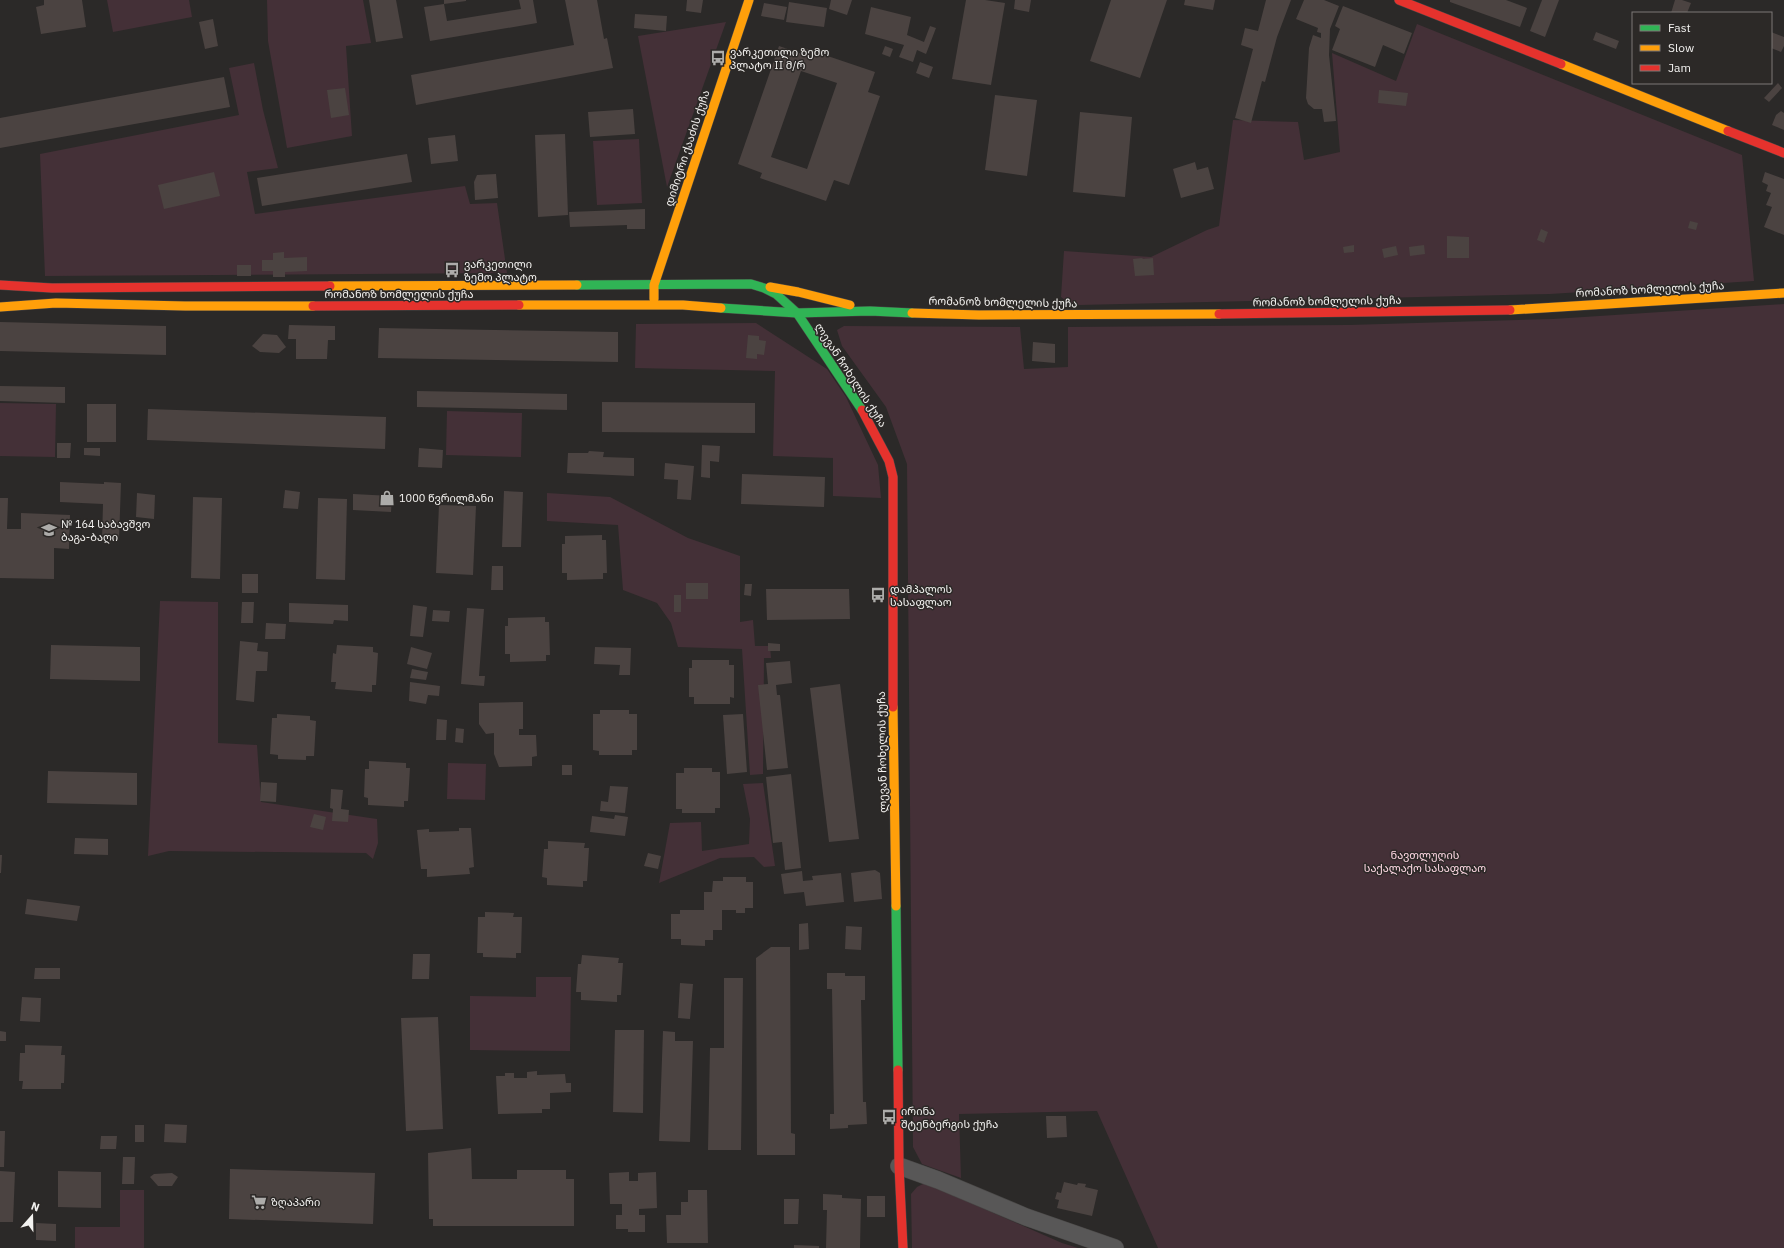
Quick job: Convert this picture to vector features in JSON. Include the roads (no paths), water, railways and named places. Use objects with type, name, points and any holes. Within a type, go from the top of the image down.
[{"type":"street","name":"დიმიტრი ქააძის ქუჩა","points":[[654,305],[654,285],[749,0]]},
{"type":"street","points":[[1399,0],[1784,153]]},
{"type":"street","name":"რომანოზ ხომლელის ქუჩა","points":[[0,285],[75,288],[751,284],[824,298],[870,311]]},
{"type":"street","name":"რომანოზ ხომლელის ქუჩა","points":[[763,286],[779,295],[797,313]]},
{"type":"street","name":"რომანოზ ხომლელის ქუჩა","points":[[0,307],[56,303],[185,306],[683,305],[797,313],[870,311],[1026,315],[1485,311],[1784,293]]},
{"type":"street","points":[[797,313],[807,304],[824,298]]},
{"type":"street","name":"ლევან ჩოხელის ქუჩა","points":[[797,313],[864,413],[889,461],[892,478],[892,603],[899,1166],[903,1248]]},
{"type":"street","points":[[899,1166],[938,1180],[1026,1217],[1115,1248]]},
{"type":"place","name":"ვარკეთილი ზემო პლატო II მ/რ","points":[[718,58]]},
{"type":"place","name":"ვარკეთილი ზემო პლატო","points":[[452,270]]},
{"type":"place","name":"1000 წვრილმანი","points":[[387,498]]},
{"type":"place","name":"№ 164 საბავშვო ბაგა-ბაღი","points":[[49,530]]},
{"type":"place","name":"დამპალოს სასაფლაო","points":[[878,595]]},
{"type":"place","name":"ირინა შტენბერგის ქუჩა","points":[[889,1117]]},
{"type":"place","name":"ზღაპარი","points":[[259,1202]]},
{"type":"park label","name":"ნავთლუღის საქალაქო სასაფლაო","points":[[1425,861]]}]
